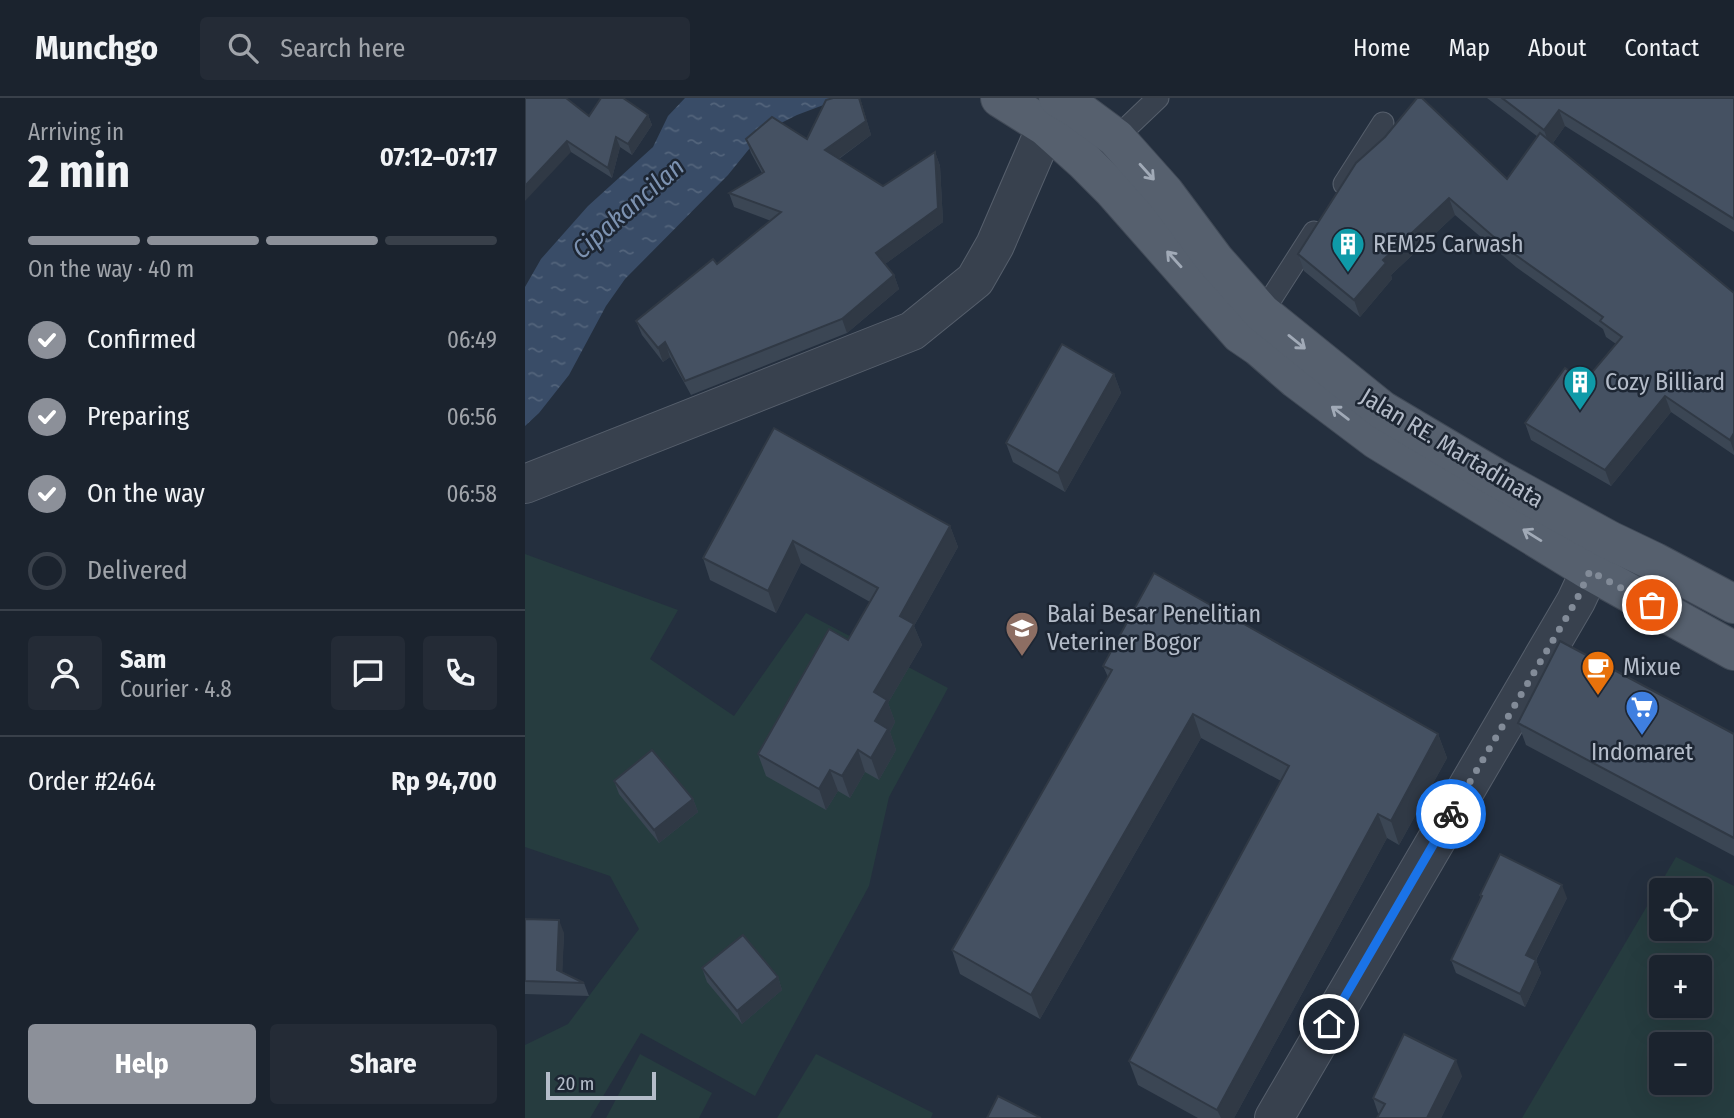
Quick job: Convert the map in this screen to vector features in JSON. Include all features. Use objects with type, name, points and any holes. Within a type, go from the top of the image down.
[{"type":"main road","points":[[1000,98],[1052,112],[1057,135],[1251,324]]},
{"type":"main road","name":"Jalan RE. Martadinata","points":[[1052,112],[1078,110],[1116,138],[1160,185],[1215,260],[1251,324],[1382,410],[1471,464],[1723,645]]},
{"type":"main road","name":"Jalan RE. Martadinata","points":[[1599,555],[1733,601]]},
{"type":"street","points":[[525,484],[912,331],[975,280],[995,245],[1052,112]]},
{"type":"street","points":[[1273,1118],[1576,601],[1599,555]]},
{"type":"street","points":[[1723,645],[1733,601]]},
{"type":"lane","points":[[1116,138],[1158,98]]},
{"type":"lane","points":[[1251,324],[1383,123]]},
{"type":"green space","points":[[525,554],[678,610],[650,659],[734,716],[806,613],[948,688],[889,797],[869,886],[755,1096],[641,1033],[590,1118],[525,1118],[525,1045],[568,1024],[639,929],[610,876],[525,847]]},
{"type":"green space","points":[[1676,857],[1734,886],[1734,1118],[1522,1118],[1649,903],[1649,941],[1712,941],[1712,878],[1664,878]]},
{"type":"green space","points":[[640,1054],[712,1093],[699,1118],[606,1118]]},
{"type":"green space","points":[[816,1054],[933,1113],[931,1118],[777,1118]]},
{"type":"water","name":"Cipakancilan","points":[[685,98],[842,98],[797,115],[758,138],[728,175],[625,279],[606,306],[569,375],[539,413],[525,426],[525,287],[541,259],[588,206],[653,147],[668,116]]},
{"type":"building","points":[[525,98],[566,98],[589,116],[601,98],[623,98],[648,115],[628,144],[616,137],[608,168],[567,141],[525,186]]},
{"type":"building","points":[[859,98],[866,121],[825,150],[883,186],[935,152],[938,208],[876,253],[894,275],[842,319],[685,381],[665,342],[658,348],[636,321],[713,259],[717,264],[781,212],[729,193],[764,172],[746,139],[772,117],[807,139],[826,100]]},
{"type":"building","points":[[1417,98],[1422,98],[1507,179],[1540,133],[1734,293],[1734,433],[1730,440],[1665,396],[1605,470],[1525,423],[1565,368],[1584,382],[1622,337],[1600,321],[1603,317],[1510,251],[1449,198],[1383,260],[1386,263],[1354,300],[1298,254],[1356,163],[1385,137]]},
{"type":"building","points":[[1502,98],[1734,98],[1734,219],[1559,110],[1544,130]]},
{"type":"building","points":[[1062,344],[1114,374],[1058,473],[1006,443]]},
{"type":"building","points":[[774,428],[950,526],[900,616],[914,624],[874,692],[887,700],[875,721],[888,729],[871,758],[858,750],[842,776],[830,770],[819,789],[758,754],[829,629],[848,640],[878,588],[793,541],[768,591],[703,558]]},
{"type":"building","points":[[1154,573],[1438,734],[1391,821],[1378,814],[1217,1110],[1129,1061],[1289,766],[1193,714],[1031,995],[952,950],[1112,670],[1103,666]]},
{"type":"building","points":[[1560,641],[1734,734],[1734,838],[1518,723]]},
{"type":"building","points":[[652,750],[693,799],[654,830],[614,781]]},
{"type":"building","points":[[1500,854],[1562,885],[1526,955],[1536,960],[1520,994],[1451,960]]},
{"type":"building","points":[[525,919],[559,920],[557,970],[584,983],[525,981]]},
{"type":"building","points":[[743,935],[778,977],[737,1011],[702,968]]},
{"type":"building","points":[[1404,1034],[1456,1060],[1427,1118],[1377,1118],[1385,1104],[1373,1098]]},
{"type":"building","points":[[998,1096],[1041,1118],[987,1118]]},
{"type":"way so far","points":[[1451,814],[1576,601],[1590,571],[1652,605]]},
{"type":"place","name":"REM25 Carwash","points":[[1348,274]]},
{"type":"place","name":"Cozy Billiard","points":[[1580,412]]},
{"type":"place","name":"Balai Besar Penelitian Veteriner Bogor","points":[[1022,658]]},
{"type":"place","name":"Mixue","points":[[1598,697]]},
{"type":"place","name":"Indomaret","points":[[1642,737]]},
{"type":"route","points":[[1329,1024],[1451,814]]}]
